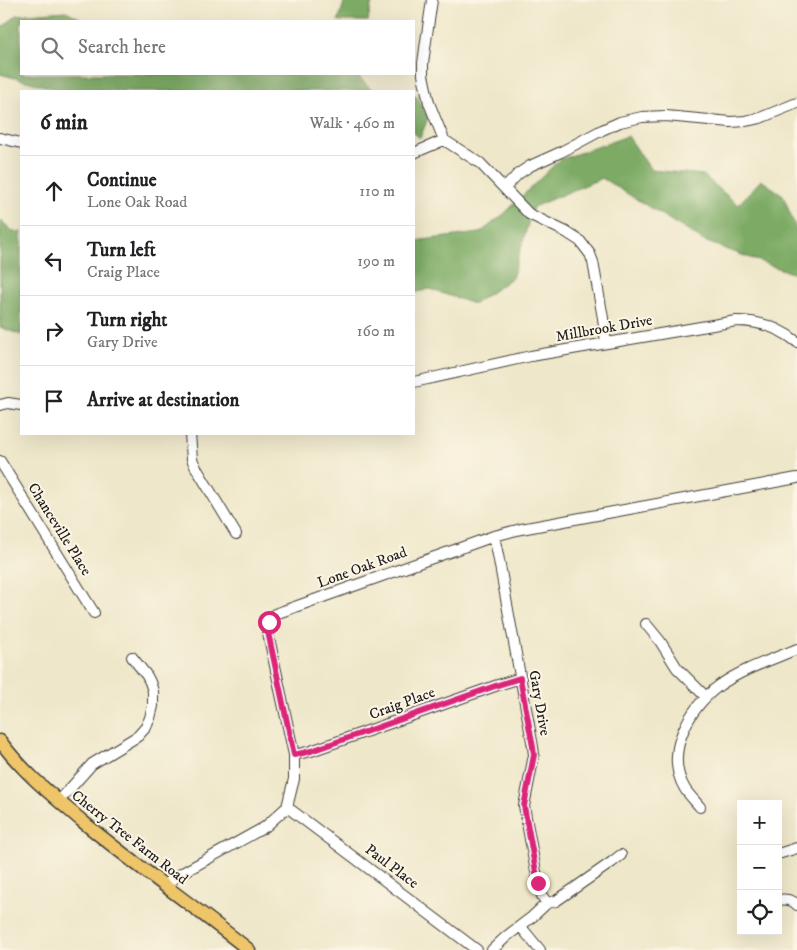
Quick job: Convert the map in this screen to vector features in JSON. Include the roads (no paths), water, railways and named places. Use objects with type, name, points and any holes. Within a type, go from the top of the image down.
[{"type":"main road","name":"Cherry Tree Farm Road","points":[[0,741],[35,781],[98,834],[249,950]]},
{"type":"street","points":[[432,0],[423,75],[429,103],[444,140],[480,163],[529,214],[573,236],[583,244],[590,254],[595,271],[606,343]]},
{"type":"street","points":[[505,188],[518,174],[530,166],[620,122],[642,117],[666,116],[745,122],[797,103]]},
{"type":"street","points":[[0,138],[20,143]]},
{"type":"street","points":[[415,153],[444,140]]},
{"type":"street","name":"Millbrook Drive","points":[[415,382],[531,356],[718,323],[746,321],[761,324],[778,330],[797,342]]},
{"type":"street","points":[[0,405],[8,403],[20,405]]},
{"type":"street","points":[[190,435],[192,459],[195,466],[236,534]]},
{"type":"street","name":"Chanceville Place","points":[[0,461],[94,613]]},
{"type":"street","name":"Lone Oak Road","points":[[287,807],[294,779],[294,755],[268,632],[269,622],[278,613],[494,536],[521,529],[797,478]]},
{"type":"street","name":"Gary Drive","points":[[494,536],[534,755],[524,806],[538,883],[542,896],[547,903]]},
{"type":"street","points":[[646,624],[660,641],[677,668],[706,697]]},
{"type":"street","points":[[700,807],[685,789],[681,780],[678,761],[678,748],[689,718],[706,697],[720,685],[738,674],[797,649]]},
{"type":"street","points":[[59,801],[92,764],[138,736],[146,727],[153,706],[153,691],[147,676],[132,657]]},
{"type":"street","name":"Craig Place","points":[[294,755],[311,751],[520,678]]},
{"type":"street","points":[[164,885],[265,826],[287,807]]},
{"type":"street","name":"Paul Place","points":[[287,807],[477,950]]},
{"type":"street","points":[[782,853],[797,848]]},
{"type":"street","points":[[492,950],[547,903],[556,901],[620,855]]},
{"type":"street","points":[[782,899],[794,901],[797,905]]},
{"type":"street","points":[[520,927],[540,950]]}]
